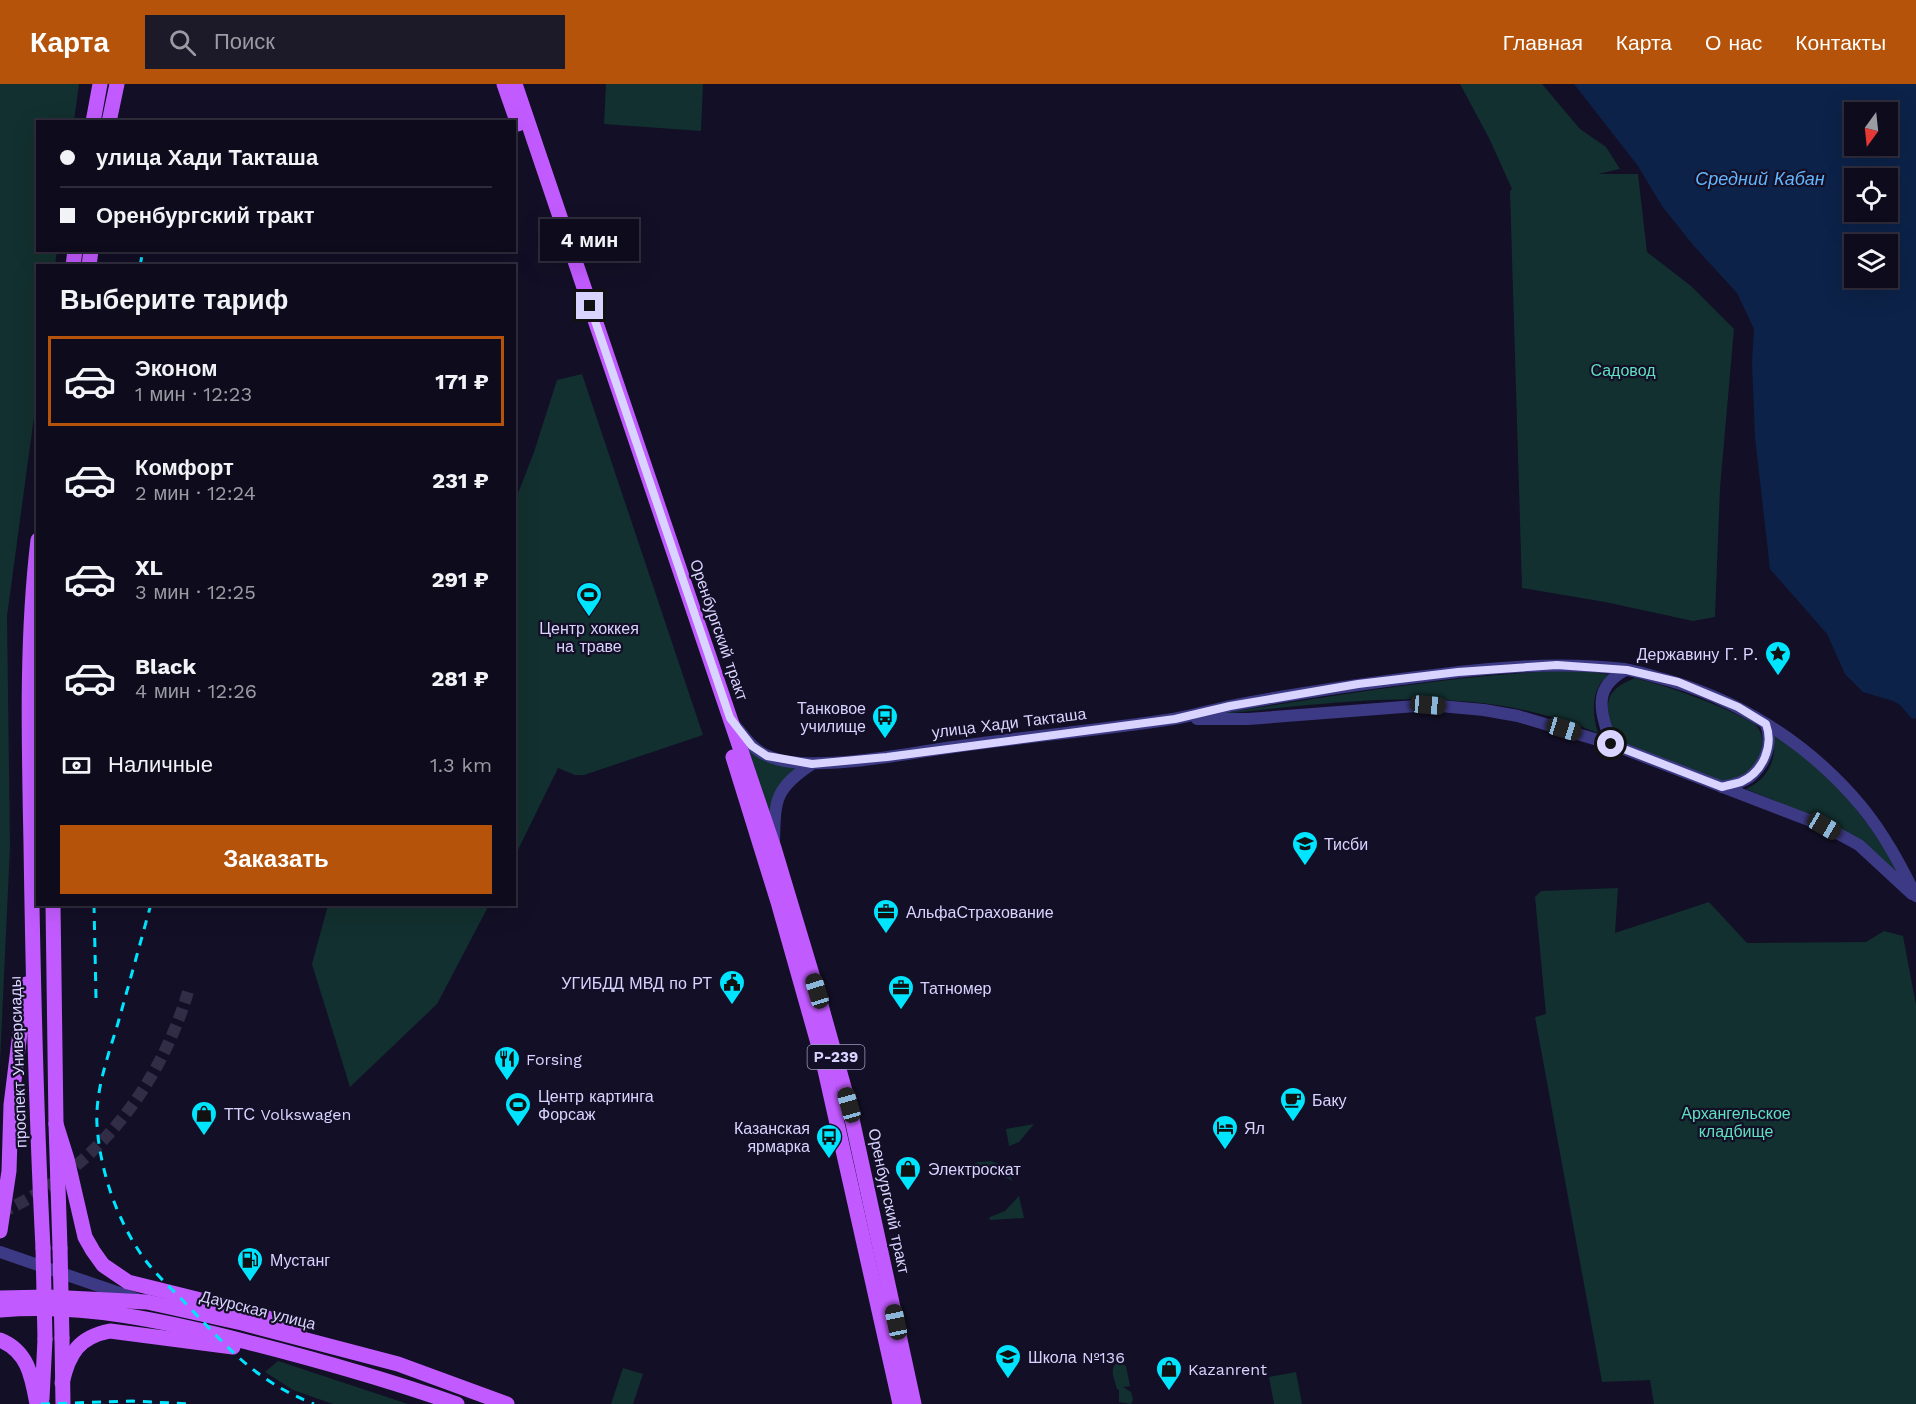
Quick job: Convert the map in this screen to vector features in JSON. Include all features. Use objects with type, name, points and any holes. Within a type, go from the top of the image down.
[{"type":"main road","points":[[93,120],[100,84]]},
{"type":"main road","points":[[109,120],[117,84]]},
{"type":"main road","name":"Оренбургский тракт","points":[[504,84],[722,723],[778,902],[836,1110],[900,1404]]},
{"type":"main road","name":"Оренбургский тракт","points":[[515,84],[774,848],[849,1105],[914,1404]]},
{"type":"main road","name":"проспект Универсиады","points":[[36,556],[31,595],[28,696],[36,1097],[45,1339],[40,1404]]},
{"type":"main road","points":[[53,906],[63,1404]]},
{"type":"main road","points":[[0,1231],[9,1171],[11,1105],[32,936]]},
{"type":"main road","points":[[56,1124],[86,1237],[103,1265],[128,1282],[257,1314],[313,1335],[336,1357]]},
{"type":"main road","points":[[0,1298],[48,1297],[147,1302]]},
{"type":"main road","name":"Даурская улица","points":[[147,1302],[242,1323],[457,1404]]},
{"type":"main road","points":[[0,1310],[50,1308],[93,1310],[170,1322],[336,1357]]},
{"type":"main road","points":[[62,1383],[66,1364],[78,1347],[87,1338],[110,1331],[336,1357]]},
{"type":"main road","points":[[0,1340],[15,1349],[26,1362],[40,1404]]},
{"type":"main road","name":"Даурская улица","points":[[336,1357],[398,1364],[507,1404]]},
{"type":"street","name":"улица Хади Такташа","points":[[730,718],[752,746],[767,756],[812,764],[887,757],[1175,719],[1230,706],[1358,684],[1458,672],[1557,665],[1627,670],[1678,682],[1738,707],[1806,752],[1861,806],[1886,840],[1916,897]]},
{"type":"street","points":[[1611,744],[1601,710],[1601,697],[1612,678],[1627,670]]},
{"type":"street","name":"улица Хади Такташа","points":[[1175,719],[1248,719],[1428,705],[1484,710],[1518,716],[1611,744],[1824,826],[1859,845],[1916,897]]},
{"type":"street","points":[[1722,787],[1739,783],[1749,777],[1763,761],[1768,751],[1769,739],[1766,724]]},
{"type":"street","points":[[774,848],[777,801],[783,787],[792,777],[812,764]]},
{"type":"street","points":[[0,1191],[9,1171]]},
{"type":"street","name":"Даурская улица","points":[[0,1252],[147,1302]]},
{"type":"green space","points":[[0,84],[79,84],[74,120],[36,120],[36,252],[57,252],[55,264],[36,264],[36,402],[7,616],[10,847],[0,1062]]},
{"type":"green space","points":[[606,84],[703,84],[701,131],[604,124]]},
{"type":"green space","name":"Садовод","points":[[1460,84],[1542,84],[1580,129],[1606,147],[1620,169],[1598,174],[1638,174],[1647,252],[1691,286],[1734,329],[1720,488],[1715,617],[1693,621],[1605,602],[1522,588],[1510,191],[1512,189],[1489,138]]},
{"type":"green space","name":"Центр хоккея на траве","points":[[582,374],[703,735],[584,775],[575,775],[558,768],[516,854],[516,498],[534,452],[557,380]]},
{"type":"green space","points":[[1558,671],[1611,675],[1599,685],[1594,701],[1598,733],[1563,720],[1528,711],[1447,700],[1365,701],[1202,716],[1424,683]]},
{"type":"green space","points":[[1635,678],[1696,697],[1754,723],[1761,734],[1762,746],[1754,771],[1727,783],[1621,743],[1611,729],[1608,713],[1609,700],[1615,690]]},
{"type":"green space","points":[[1773,735],[1813,764],[1845,796],[1874,833],[1899,874],[1846,834],[1746,789],[1760,780],[1770,767],[1774,752]]},
{"type":"green space","points":[[747,748],[767,761],[787,765],[804,765],[779,787],[774,800],[772,820]]},
{"type":"green space","name":"Архангельское кладбище","points":[[1618,888],[1615,933],[1709,902],[1747,943],[1866,942],[1884,931],[1903,936],[1916,1005],[1916,1404],[1654,1404],[1650,1380],[1602,1382],[1535,1017],[1546,1014],[1535,897],[1541,891]]},
{"type":"green space","points":[[328,906],[488,906],[437,1004],[350,1087],[312,964]]},
{"type":"green space","points":[[1034,1124],[1019,1142],[1009,1146],[1006,1129]]},
{"type":"green space","points":[[991,1161],[1008,1167],[1012,1181],[994,1171],[971,1166],[978,1162]]},
{"type":"green space","points":[[1019,1196],[1024,1218],[989,1220],[990,1217],[1005,1211]]},
{"type":"green space","points":[[278,1361],[408,1404],[333,1404],[293,1390],[265,1372]]},
{"type":"green space","points":[[1118,1362],[1126,1366],[1130,1386],[1123,1387],[1131,1392],[1133,1400],[1131,1404],[1119,1402],[1119,1390],[1113,1371],[1113,1367]]},
{"type":"green space","points":[[623,1368],[643,1374],[633,1404],[611,1404]]},
{"type":"green space","points":[[1296,1372],[1302,1404],[1274,1404],[1269,1377]]},
{"type":"water","name":"Средний Кабан","points":[[1574,84],[1916,84],[1916,718],[1912,719],[1900,705],[1893,701],[1863,692],[1845,674],[1827,634],[1770,569],[1755,438],[1752,361],[1754,329],[1737,293],[1693,245],[1662,206],[1638,166]]},
{"type":"tunnel","points":[[0,1213],[65,1175],[118,1123],[140,1094],[159,1062],[188,992]]},
{"type":"railway","points":[[140,264],[143,252]]},
{"type":"railway","points":[[94,906],[96,998]]},
{"type":"railway","points":[[150,906],[106,1061],[98,1099],[99,1142],[111,1194],[134,1243],[159,1277],[218,1337],[260,1375],[314,1404]]},
{"type":"railway","points":[[41,1404],[132,1401],[192,1404]]},
{"type":"place","name":"Центр хоккея на траве","points":[[589,618]]},
{"type":"place","name":"Державину Г. Р.","points":[[1778,677]]},
{"type":"place","name":"Танковое училище","points":[[885,740]]},
{"type":"place","name":"Тисби","points":[[1305,867]]},
{"type":"place","name":"АльфаСтрахование","points":[[886,935]]},
{"type":"place","name":"УГИБДД МВД по РТ","points":[[732,1006]]},
{"type":"place","name":"Татномер","points":[[901,1011]]},
{"type":"place","name":"Forsing","points":[[507,1082]]},
{"type":"place","name":"Баку","points":[[1293,1123]]},
{"type":"place","name":"Центр картинга Форсаж","points":[[518,1128]]},
{"type":"place","name":"ТТС Volkswagen","points":[[204,1137]]},
{"type":"place","name":"Ял","points":[[1225,1151]]},
{"type":"place","name":"Казанская ярмарка","points":[[829,1160]]},
{"type":"place","name":"Электроскат","points":[[908,1192]]},
{"type":"place","name":"Мустанг","points":[[250,1283]]},
{"type":"place","name":"Школа №136","points":[[1008,1380]]},
{"type":"place","name":"Kazanrent","points":[[1169,1392]]},
{"type":"route","points":[[590,306],[730,718],[752,746],[767,756],[812,764],[887,757],[1175,719],[1230,706],[1358,684],[1458,672],[1557,665],[1627,670],[1678,682],[1738,707],[1766,724],[1769,739],[1768,751],[1763,761],[1749,777],[1739,783],[1722,787],[1611,744]]}]
